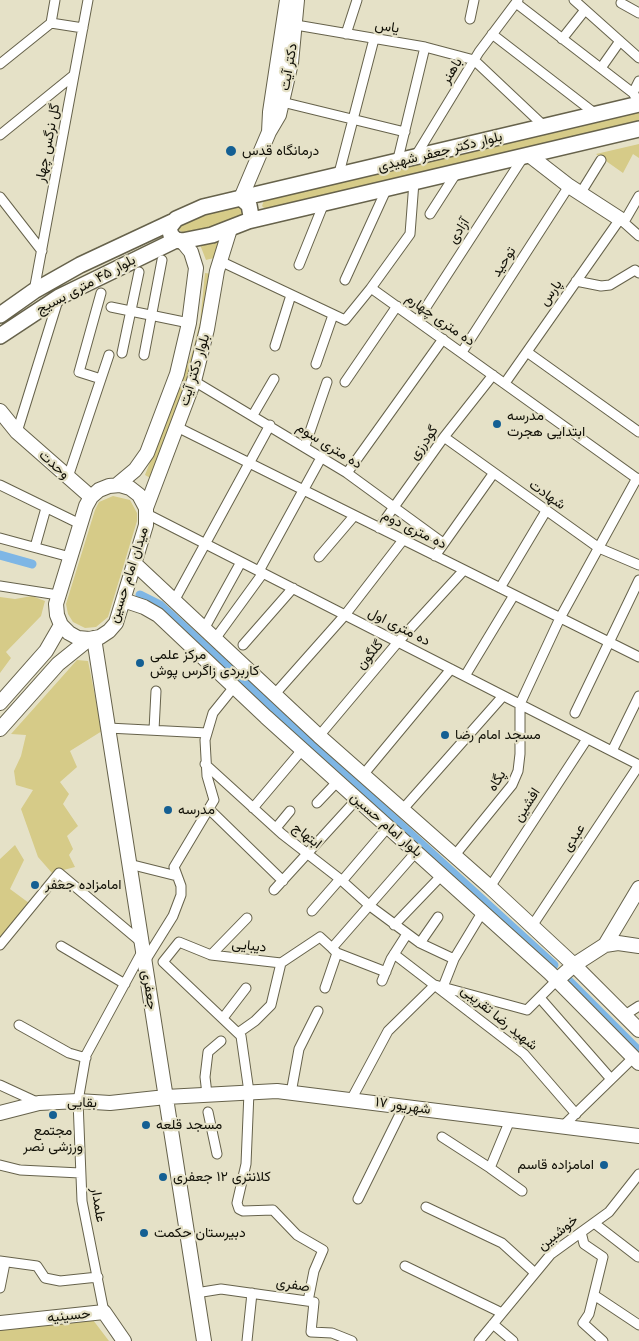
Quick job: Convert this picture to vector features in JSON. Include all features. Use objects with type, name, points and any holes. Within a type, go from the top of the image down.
[{"type":"main road","name":"دکتر آیت","points":[[270,132],[270,112],[287,0]]},
{"type":"main road","name":"دکتر آیت","points":[[241,198],[270,132],[280,115],[291,63],[297,0]]},
{"type":"main road","name":"بلوار دکتر جعفر شهیدی","points":[[241,198],[338,177],[546,127],[597,114],[637,99]]},
{"type":"main road","name":"بلوار دکتر جعفر شهیدی","points":[[230,229],[248,221],[639,128]]},
{"type":"main road","points":[[526,155],[622,221]]},
{"type":"main road","points":[[241,198],[249,205],[251,216],[248,221]]},
{"type":"main road","name":"بلوار ۴۵ متری بسیج","points":[[0,315],[34,291],[118,246],[203,207],[241,198]]},
{"type":"main road","points":[[172,222],[169,228],[171,235],[192,252],[196,268],[219,266]]},
{"type":"main road","name":"بلوار ۴۵ متری بسیج","points":[[0,336],[59,297],[179,240],[230,229]]},
{"type":"main road","name":"بلوار دکتر آیت","points":[[147,511],[194,381],[207,329],[219,266],[230,229]]},
{"type":"main road","name":"بلوار دکتر آیت","points":[[117,485],[135,470],[146,453],[177,374],[189,323],[196,268]]},
{"type":"main road","name":"وحدت","points":[[0,411],[17,432],[91,497]]},
{"type":"main road","name":"وحدت","points":[[0,424],[17,432]]},
{"type":"main road","points":[[92,639],[78,638],[61,625],[56,615],[56,604],[80,524],[91,497],[99,490],[117,485]]},
{"type":"main road","name":"میدان امام حسین","points":[[0,729],[58,664],[92,639],[109,632],[116,623],[146,525],[147,511],[139,495],[130,488],[117,485]]},
{"type":"main road","name":"بلوار امام حسین","points":[[134,563],[319,736],[490,887],[570,961],[639,1030]]},
{"type":"main road","name":"بلوار امام حسین","points":[[123,600],[144,606],[158,615],[302,750],[553,977],[636,1060]]},
{"type":"main road","points":[[0,703],[46,651],[61,625]]},
{"type":"main road","name":"جعفری","points":[[92,639],[108,728],[204,1341]]},
{"type":"main road","points":[[605,945],[639,888]]},
{"type":"main road","points":[[553,977],[570,961],[605,945],[618,943],[639,946]]},
{"type":"main road","name":"۱۷ شهریور","points":[[166,1096],[249,1092],[292,1093],[639,1136]]},
{"type":"main road","name":"بقایی","points":[[0,1113],[39,1103],[78,1101],[110,1103],[166,1096]]},
{"type":"main road","name":"حسینیه","points":[[0,1322],[104,1312],[124,1341]]},
{"type":"street","points":[[0,64],[51,23],[55,0]]},
{"type":"street","name":"گل نرگس چهار","points":[[34,291],[88,0]]},
{"type":"street","points":[[346,34],[357,0]]},
{"type":"street","points":[[470,19],[474,0]]},
{"type":"street","points":[[574,0],[639,58]]},
{"type":"street","points":[[517,1],[637,99]]},
{"type":"street","name":"باهنر","points":[[414,159],[474,60],[517,1]]},
{"type":"street","points":[[621,3],[639,13]]},
{"type":"street","points":[[562,38],[585,10]]},
{"type":"street","points":[[51,23],[83,28]]},
{"type":"street","name":"یاس","points":[[296,25],[425,47],[474,60]]},
{"type":"street","points":[[492,34],[597,114]]},
{"type":"street","points":[[338,177],[374,39]]},
{"type":"street","points":[[601,68],[620,41]]},
{"type":"street","points":[[397,163],[425,47]]},
{"type":"street","points":[[474,60],[546,127]]},
{"type":"street","points":[[0,135],[74,76]]},
{"type":"street","points":[[637,99],[639,81]]},
{"type":"street","points":[[282,102],[404,132]]},
{"type":"street","name":"آزادی","points":[[417,320],[526,155]]},
{"type":"street","name":"توحید","points":[[462,352],[575,190],[601,160]]},
{"type":"street","points":[[430,214],[458,171]]},
{"type":"street","points":[[219,266],[291,294],[345,320],[410,234],[414,182]]},
{"type":"street","points":[[345,280],[387,188]]},
{"type":"street","name":"پارس","points":[[505,383],[576,281],[639,196]]},
{"type":"street","points":[[0,197],[3,208],[42,251]]},
{"type":"street","points":[[299,265],[324,203]]},
{"type":"street","points":[[622,221],[639,236]]},
{"type":"street","points":[[144,355],[162,260]]},
{"type":"street","points":[[576,281],[602,286],[610,285],[638,269]]},
{"type":"street","points":[[122,352],[139,272]]},
{"type":"street","name":"ده متری چهارم","points":[[371,288],[638,479]]},
{"type":"street","points":[[101,293],[78,372],[101,379]]},
{"type":"street","points":[[275,346],[291,294]]},
{"type":"street","points":[[17,432],[59,297]]},
{"type":"street","points":[[111,306],[189,323]]},
{"type":"street","points":[[345,382],[397,306]]},
{"type":"street","points":[[316,364],[333,315]]},
{"type":"street","points":[[348,473],[443,339]]},
{"type":"street","points":[[526,352],[639,432]]},
{"type":"street","points":[[68,478],[109,355]]},
{"type":"street","name":"گودرزی","points":[[380,528],[444,437],[493,375]]},
{"type":"street","points":[[253,415],[274,379]]},
{"type":"street","name":"ده متری سوم","points":[[194,381],[322,456],[395,506],[444,543]]},
{"type":"street","points":[[305,446],[327,382]]},
{"type":"street","points":[[174,601],[270,426]]},
{"type":"street","name":"ده متری دوم","points":[[177,427],[639,657]]},
{"type":"street","name":"شهادت","points":[[444,437],[493,474],[599,548],[639,566]]},
{"type":"street","points":[[216,639],[261,572],[302,490],[322,456]]},
{"type":"street","points":[[435,556],[493,474]]},
{"type":"street","points":[[520,704],[560,618],[638,479]]},
{"type":"street","points":[[0,485],[80,524]]},
{"type":"street","points":[[36,548],[46,508]]},
{"type":"street","name":"ده متری اول","points":[[147,511],[205,544],[639,765]]},
{"type":"street","points":[[500,588],[546,511]]},
{"type":"street","points":[[319,557],[354,516]]},
{"type":"street","points":[[0,538],[70,557]]},
{"type":"street","points":[[274,695],[345,615],[403,540]]},
{"type":"street","points":[[204,628],[241,562]]},
{"type":"street","name":"گلگون","points":[[319,736],[398,642],[464,570]]},
{"type":"street","points":[[575,713],[639,580]]},
{"type":"street","points":[[0,586],[58,595]]},
{"type":"street","points":[[242,645],[293,588]]},
{"type":"street","points":[[465,676],[514,595]]},
{"type":"street","points":[[362,775],[451,669]]},
{"type":"street","points":[[234,687],[213,713],[204,740],[206,764],[214,800],[209,809],[283,881]]},
{"type":"street","points":[[154,730],[156,691]]},
{"type":"street","points":[[403,809],[503,696]]},
{"type":"street","points":[[612,751],[639,696]]},
{"type":"street","name":"پگاه","points":[[455,855],[504,797],[518,771],[520,704]]},
{"type":"street","points":[[108,728],[207,733]]},
{"type":"street","name":"افشین","points":[[490,887],[587,739]]},
{"type":"street","points":[[253,808],[302,750]]},
{"type":"street","name":"ابتهاج","points":[[206,764],[276,828],[394,925],[420,942],[454,959]]},
{"type":"street","name":"عبدی","points":[[532,926],[639,765]]},
{"type":"street","points":[[317,803],[337,782]]},
{"type":"street","points":[[274,890],[356,799]]},
{"type":"street","name":"علمدار","points":[[104,1312],[82,1201],[80,1173],[78,1101],[86,1058],[143,951],[173,916],[181,895],[181,886],[174,867],[209,809]]},
{"type":"street","points":[[276,828],[290,811]]},
{"type":"street","points":[[312,911],[388,827]]},
{"type":"street","points":[[325,988],[334,950],[416,852]]},
{"type":"street","points":[[129,864],[178,876]]},
{"type":"street","points":[[0,945],[59,872],[143,951],[163,962],[241,1036],[249,1092],[246,1164],[237,1203],[239,1209],[243,1211],[273,1210],[297,1235],[323,1250],[314,1271],[308,1301]]},
{"type":"street","points":[[394,925],[442,875]]},
{"type":"street","points":[[351,1100],[388,1030],[439,986],[483,912]]},
{"type":"street","points":[[420,942],[438,916]]},
{"type":"street","points":[[211,955],[247,918]]},
{"type":"street","points":[[382,981],[394,954],[407,934]]},
{"type":"street","name":"دیبایی","points":[[163,962],[179,942],[211,955],[281,962],[320,937],[334,950]]},
{"type":"street","points":[[61,946],[125,984]]},
{"type":"street","points":[[334,950],[386,972]]},
{"type":"street","name":"شهید رضا تقریبی","points":[[394,954],[439,986],[524,1054],[576,1114]]},
{"type":"street","points":[[238,1033],[271,1006],[281,962]]},
{"type":"street","points":[[439,986],[527,1010],[540,998],[553,977]]},
{"type":"street","points":[[223,1018],[246,988]]},
{"type":"street","points":[[540,998],[611,1079]]},
{"type":"street","points":[[625,1015],[639,1006]]},
{"type":"street","points":[[292,1093],[299,1048],[318,1011]]},
{"type":"street","points":[[19,1025],[69,1053],[86,1058]]},
{"type":"street","points":[[207,1094],[205,1077],[208,1052],[220,1041]]},
{"type":"street","points":[[562,1127],[611,1079],[636,1060]]},
{"type":"street","points":[[0,1085],[39,1103]]},
{"type":"street","points":[[358,1199],[404,1106]]},
{"type":"street","points":[[208,1112],[217,1154]]},
{"type":"street","points":[[490,1168],[510,1120]]},
{"type":"street","points":[[442,1137],[522,1191]]},
{"type":"street","points":[[0,1165],[20,1170],[80,1173]]},
{"type":"street","name":"خوشبین","points":[[479,1341],[551,1254],[609,1212],[639,1174]]},
{"type":"street","points":[[426,1207],[502,1243],[535,1273]]},
{"type":"street","points":[[594,1223],[638,1257]]},
{"type":"street","points":[[581,1232],[584,1244],[604,1257],[584,1324],[603,1341]]},
{"type":"street","points":[[0,1288],[2,1262],[37,1266],[45,1278],[60,1281],[98,1277]]},
{"type":"street","points":[[405,1266],[502,1314]]},
{"type":"street","name":"صفری","points":[[196,1293],[222,1289],[314,1302],[311,1332],[332,1333],[352,1341]]},
{"type":"street","points":[[247,1341],[252,1293]]},
{"type":"street","points":[[594,1295],[639,1324]]},
{"type":"street","points":[[493,1324],[513,1341]]},
{"type":"shaded area","points":[[639,111],[639,123],[266,210],[262,206],[264,200]]},
{"type":"shaded area","points":[[639,144],[639,158],[633,154],[623,173],[596,154]]},
{"type":"shaded area","points":[[239,205],[243,206],[244,216],[210,229],[185,234],[179,230],[181,223]]},
{"type":"shaded area","points":[[220,237],[214,258],[206,260],[199,242]]},
{"type":"shaded area","points":[[205,273],[212,274],[198,352],[152,479],[145,475],[193,350],[200,322]]},
{"type":"shaded area","points":[[113,496],[130,500],[137,513],[137,521],[108,617],[96,627],[85,628],[73,622],[68,614],[66,604],[95,510],[99,502]]},
{"type":"shaded area","points":[[32,596],[45,601],[41,616],[6,652],[11,658],[0,673],[0,597],[15,599]]},
{"type":"shaded area","points":[[77,660],[88,661],[102,731],[70,751],[77,767],[60,782],[69,794],[63,804],[78,826],[67,836],[73,849],[69,855],[75,867],[52,873],[38,857],[21,809],[33,790],[16,785],[14,771],[21,756],[26,735],[11,734]]},
{"type":"shaded area","points":[[15,845],[24,860],[10,889],[29,903],[0,940],[0,859]]},
{"type":"shaded area","points":[[93,1320],[109,1341],[0,1341],[0,1330]]},
{"type":"waterway","points":[[0,555],[32,564]]},
{"type":"waterway","points":[[140,595],[160,605],[554,965]]},
{"type":"waterway","points":[[566,978],[639,1051]]},
{"type":"place","name":"درمانگاه قدس","points":[[231,151]]},
{"type":"place","name":"مدرسه ابتدایی هجرت","points":[[497,424]]},
{"type":"place","name":"مرکز علمی کاربردی زاگرس پوش","points":[[140,663]]},
{"type":"place","name":"مسجد امام رضا","points":[[445,735]]},
{"type":"place","name":"مدرسه","points":[[168,810]]},
{"type":"place","name":"امامزاده جعفر","points":[[35,885]]},
{"type":"place","name":"مجتمع ورزشی نصر","points":[[53,1115]]},
{"type":"place","name":"مسجد قلعه","points":[[146,1125]]},
{"type":"place","name":"امامزاده قاسم","points":[[604,1165]]},
{"type":"place","name":"کلانتری ۱۲ جعفری","points":[[163,1177]]},
{"type":"place","name":"دبیرستان حکمت","points":[[144,1233]]}]
